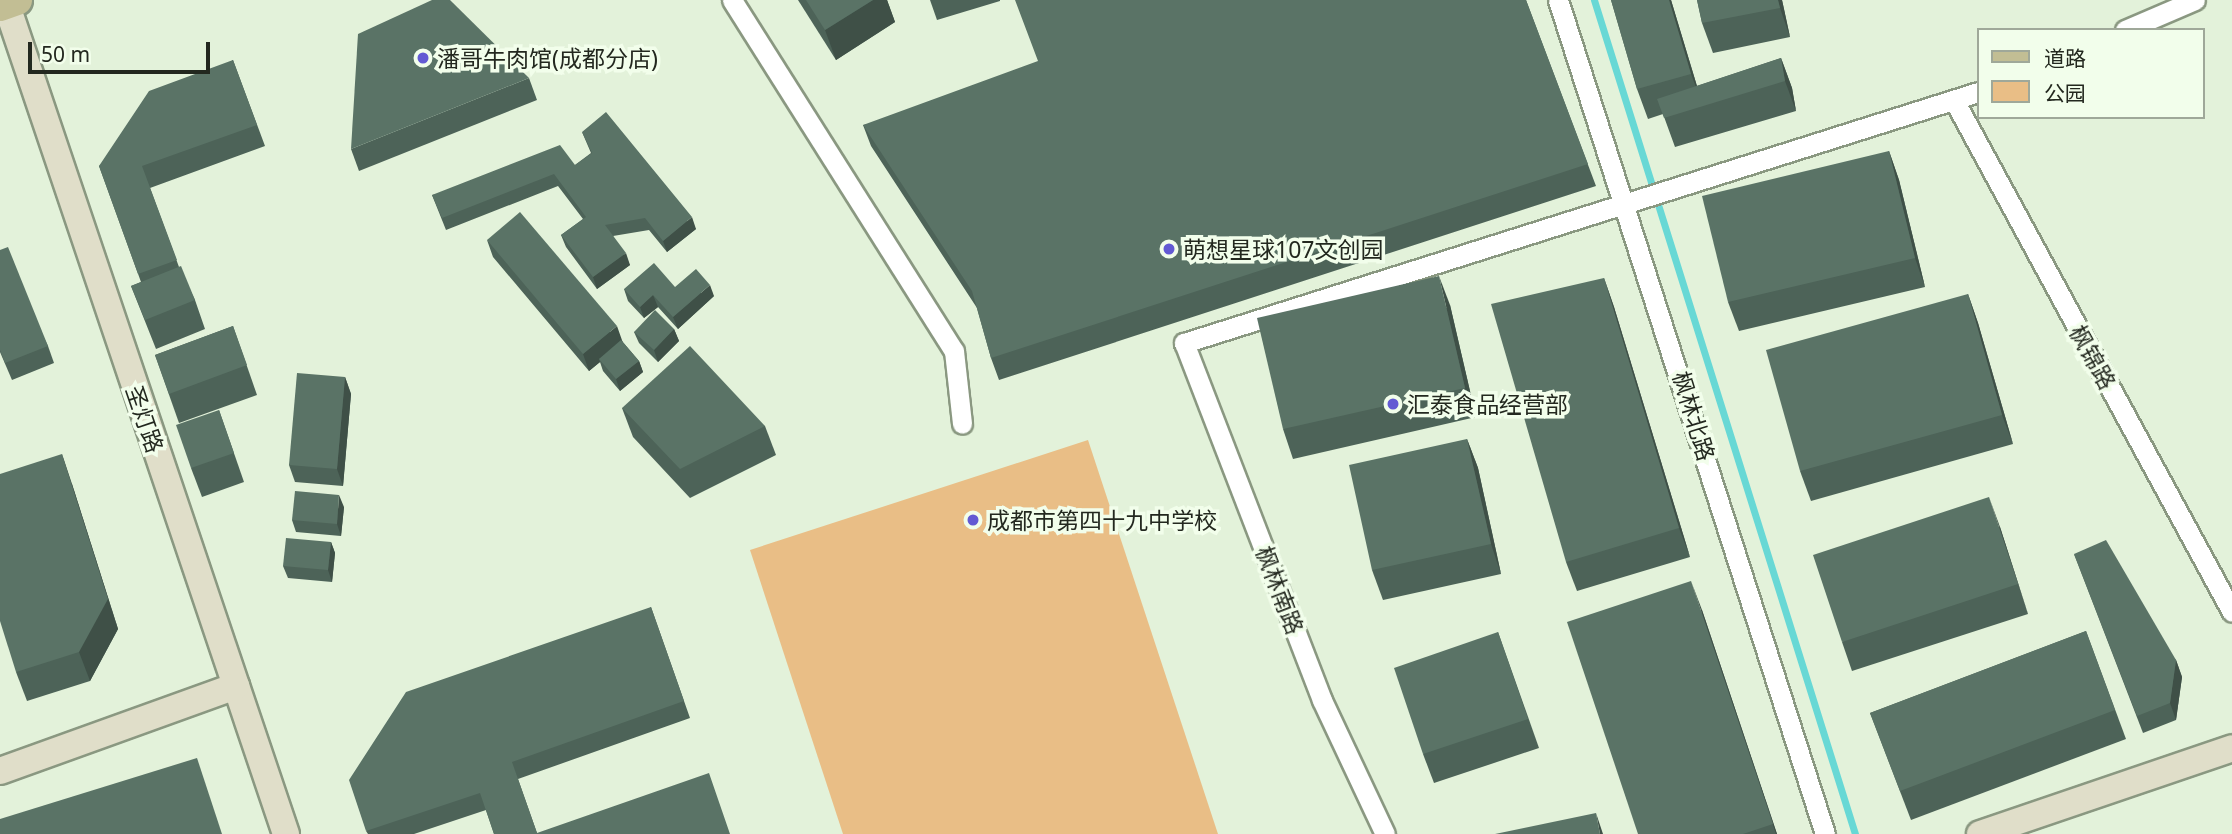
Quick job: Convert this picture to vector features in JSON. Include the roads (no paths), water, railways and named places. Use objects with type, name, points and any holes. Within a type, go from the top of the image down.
[{"type":"street","points":[[732,0],[954,351],[962,424]]},
{"type":"street","name":"枫林北路","points":[[1558,0],[1634,200],[1825,834]]},
{"type":"street","points":[[2129,28],[2195,0]]},
{"type":"street","name":"圣灯路","points":[[10,2],[286,834]]},
{"type":"street","points":[[1634,200],[1955,102],[1976,93]]},
{"type":"street","name":"枫锦路","points":[[1955,102],[2232,612]]},
{"type":"street","name":"枫林南路","points":[[1385,834],[1322,700],[1184,343],[1634,200]]},
{"type":"street","points":[[0,771],[236,686]]},
{"type":"street","points":[[1980,834],[2232,748]]},
{"type":"waterway","points":[[1594,0],[1855,834]]},
{"type":"place","name":"潘哥牛肉馆(成都分店)","points":[[423,58]]},
{"type":"place","name":"萌想星球107文创园","points":[[1169,249]]},
{"type":"place","name":"汇泰食品经营部","points":[[1393,404]]},
{"type":"place","name":"成都市第四十九中学校","points":[[973,520]]}]
